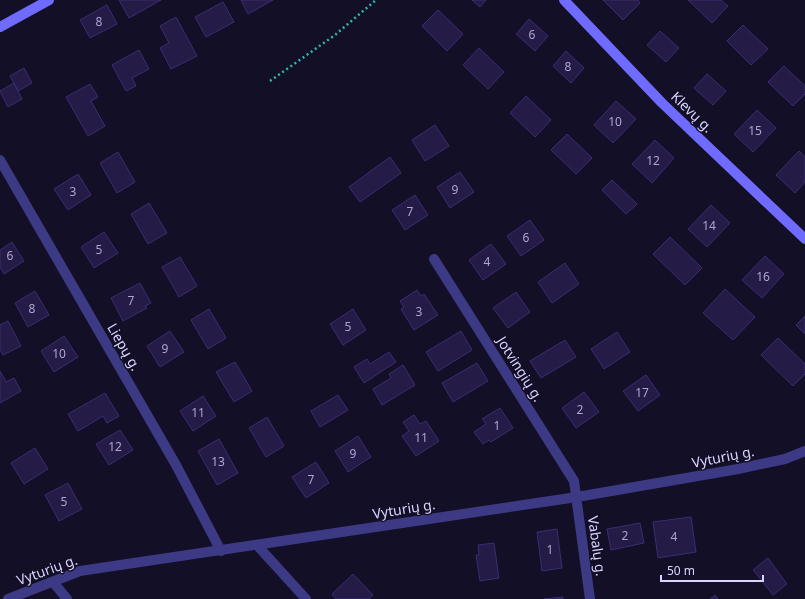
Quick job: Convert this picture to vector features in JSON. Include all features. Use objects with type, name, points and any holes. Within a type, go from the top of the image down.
[{"type":"main road","points":[[0,27],[49,0]]},
{"type":"main road","name":"Klevų g.","points":[[564,0],[662,102],[805,239]]},
{"type":"street","name":"Liepų g.","points":[[0,160],[176,465],[221,551]]},
{"type":"street","name":"Jotvingių g.","points":[[434,259],[574,481],[577,497]]},
{"type":"street","name":"Vyturių g.","points":[[8,599],[80,571],[257,546],[577,497],[738,469],[786,459],[805,451]]},
{"type":"street","name":"Vabalų g.","points":[[577,497],[590,599]]},
{"type":"street","points":[[257,546],[306,599]]},
{"type":"street","points":[[53,582],[67,599]]},
{"type":"path","points":[[270,81],[335,35],[376,0]]},
{"type":"building","points":[[119,0],[161,0],[129,18]]},
{"type":"building","points":[[241,0],[273,0],[248,14]]},
{"type":"building","points":[[472,0],[486,0],[480,7]]},
{"type":"building","points":[[603,0],[638,0],[640,3],[623,20]]},
{"type":"building","points":[[688,0],[721,0],[728,6],[712,23]]},
{"type":"building","points":[[223,2],[234,22],[206,37],[195,17]]},
{"type":"building","points":[[107,5],[117,24],[90,38],[80,20]]},
{"type":"building","points":[[438,10],[463,34],[447,51],[422,26]]},
{"type":"building","points":[[176,17],[197,56],[171,69],[160,48],[169,43],[160,26]]},
{"type":"building","points":[[529,19],[548,36],[535,51],[516,34]]},
{"type":"building","points":[[743,25],[768,49],[751,65],[727,41]]},
{"type":"building","points":[[660,31],[679,48],[666,62],[647,45]]},
{"type":"building","points":[[479,48],[504,72],[488,89],[463,65]]},
{"type":"building","points":[[139,50],[149,69],[132,78],[136,86],[126,91],[112,65]]},
{"type":"building","points":[[566,51],[584,68],[571,83],[553,66]]},
{"type":"building","points":[[784,66],[805,86],[805,94],[793,106],[768,82]]},
{"type":"building","points":[[24,68],[32,83],[18,91],[10,76]]},
{"type":"building","points":[[707,74],[726,91],[713,105],[694,88]]},
{"type":"building","points":[[14,83],[22,99],[8,107],[0,91]]},
{"type":"building","points":[[90,84],[98,97],[91,101],[105,126],[88,136],[66,97]]},
{"type":"building","points":[[526,96],[551,120],[535,137],[510,113]]},
{"type":"building","points":[[616,101],[636,119],[613,143],[594,125]]},
{"type":"building","points":[[757,110],[776,128],[753,152],[734,134]]},
{"type":"building","points":[[435,125],[449,146],[425,161],[412,140]]},
{"type":"building","points":[[567,134],[592,158],[576,174],[551,150]]},
{"type":"building","points":[[655,140],[674,158],[652,183],[632,164]]},
{"type":"building","points":[[799,151],[805,157],[805,182],[795,193],[776,175]]},
{"type":"building","points":[[118,152],[135,182],[117,193],[100,163]]},
{"type":"building","points":[[390,157],[401,173],[360,202],[349,187]]},
{"type":"building","points":[[460,172],[474,192],[450,208],[437,187]]},
{"type":"building","points":[[78,174],[91,195],[68,210],[54,189]]},
{"type":"building","points":[[612,180],[637,204],[626,214],[602,190]]},
{"type":"building","points":[[415,195],[428,215],[405,230],[392,210]]},
{"type":"building","points":[[149,203],[167,233],[148,244],[131,214]]},
{"type":"building","points":[[711,205],[730,223],[707,247],[688,229]]},
{"type":"building","points":[[530,220],[544,240],[521,256],[507,236]]},
{"type":"building","points":[[104,232],[118,253],[94,268],[81,247]]},
{"type":"building","points":[[670,237],[702,268],[685,285],[653,254]]},
{"type":"building","points":[[12,242],[24,261],[4,274],[0,267],[0,250]]},
{"type":"building","points":[[491,244],[506,264],[483,280],[469,260]]},
{"type":"building","points":[[765,256],[784,274],[762,298],[742,280]]},
{"type":"building","points":[[180,257],[197,286],[179,297],[162,267]]},
{"type":"building","points":[[565,263],[579,284],[552,303],[538,282]]},
{"type":"building","points":[[140,283],[151,303],[145,306],[147,308],[123,321],[111,298]]},
{"type":"building","points":[[725,289],[755,317],[733,340],[703,313]]},
{"type":"building","points":[[417,290],[421,296],[424,294],[438,315],[414,330],[401,309],[404,307],[400,301]]},
{"type":"building","points":[[35,291],[49,315],[28,327],[15,303]]},
{"type":"building","points":[[516,292],[530,312],[508,328],[493,308]]},
{"type":"building","points":[[209,309],[226,338],[208,349],[191,320]]},
{"type":"building","points":[[353,309],[366,330],[343,345],[330,324]]},
{"type":"building","points":[[805,316],[805,334],[796,325]]},
{"type":"building","points":[[8,321],[21,346],[3,355],[0,350],[0,325]]},
{"type":"building","points":[[170,331],[184,352],[160,367],[147,346]]},
{"type":"building","points":[[461,331],[472,350],[438,371],[426,352]]},
{"type":"building","points":[[617,332],[630,352],[604,369],[591,349]]},
{"type":"building","points":[[64,336],[78,357],[54,372],[41,351]]},
{"type":"building","points":[[778,338],[805,364],[805,374],[793,386],[761,355]]},
{"type":"building","points":[[565,340],[576,357],[541,378],[530,361]]},
{"type":"building","points":[[389,352],[396,362],[364,383],[354,367],[367,359],[370,364]]},
{"type":"building","points":[[235,362],[252,391],[234,402],[216,372]]},
{"type":"building","points":[[477,363],[488,381],[453,402],[442,383]]},
{"type":"building","points":[[403,365],[415,385],[382,405],[373,389],[391,378],[389,374]]},
{"type":"building","points":[[0,371],[6,382],[14,378],[21,391],[0,403]]},
{"type":"building","points":[[646,375],[660,395],[638,411],[623,391]]},
{"type":"building","points":[[584,392],[599,412],[576,428],[562,408]]},
{"type":"building","points":[[105,393],[119,416],[107,423],[103,416],[78,431],[68,414]]},
{"type":"building","points":[[338,395],[348,410],[320,427],[311,411]]},
{"type":"building","points":[[203,396],[216,416],[193,431],[180,411]]},
{"type":"building","points":[[500,408],[513,428],[491,442],[489,440],[483,444],[474,432],[486,424],[482,419]]},
{"type":"building","points":[[414,415],[420,424],[426,421],[439,441],[416,456],[402,436],[409,431],[403,422]]},
{"type":"building","points":[[267,417],[284,446],[266,457],[249,428]]},
{"type":"building","points":[[120,430],[133,450],[109,465],[96,444]]},
{"type":"building","points":[[358,436],[371,457],[348,472],[335,451]]},
{"type":"building","points":[[219,439],[238,473],[217,485],[198,451]]},
{"type":"building","points":[[35,448],[48,469],[24,484],[11,463]]},
{"type":"building","points":[[316,462],[329,483],[306,498],[292,477]]},
{"type":"building","points":[[68,483],[82,509],[59,521],[45,495]]},
{"type":"building","points":[[691,517],[696,552],[658,558],[653,522]]},
{"type":"building","points":[[640,523],[644,543],[611,550],[607,529]]},
{"type":"building","points":[[557,529],[562,568],[542,571],[537,532]]},
{"type":"building","points":[[494,543],[499,578],[480,581],[476,555],[479,555],[478,545]]},
{"type":"building","points":[[768,558],[787,584],[773,595],[753,570]]},
{"type":"building","points":[[353,574],[373,595],[369,599],[336,599],[332,594]]},
{"type":"building","points":[[715,595],[718,599],[710,599]]},
{"type":"building","points":[[563,597],[563,599],[544,599]]}]
